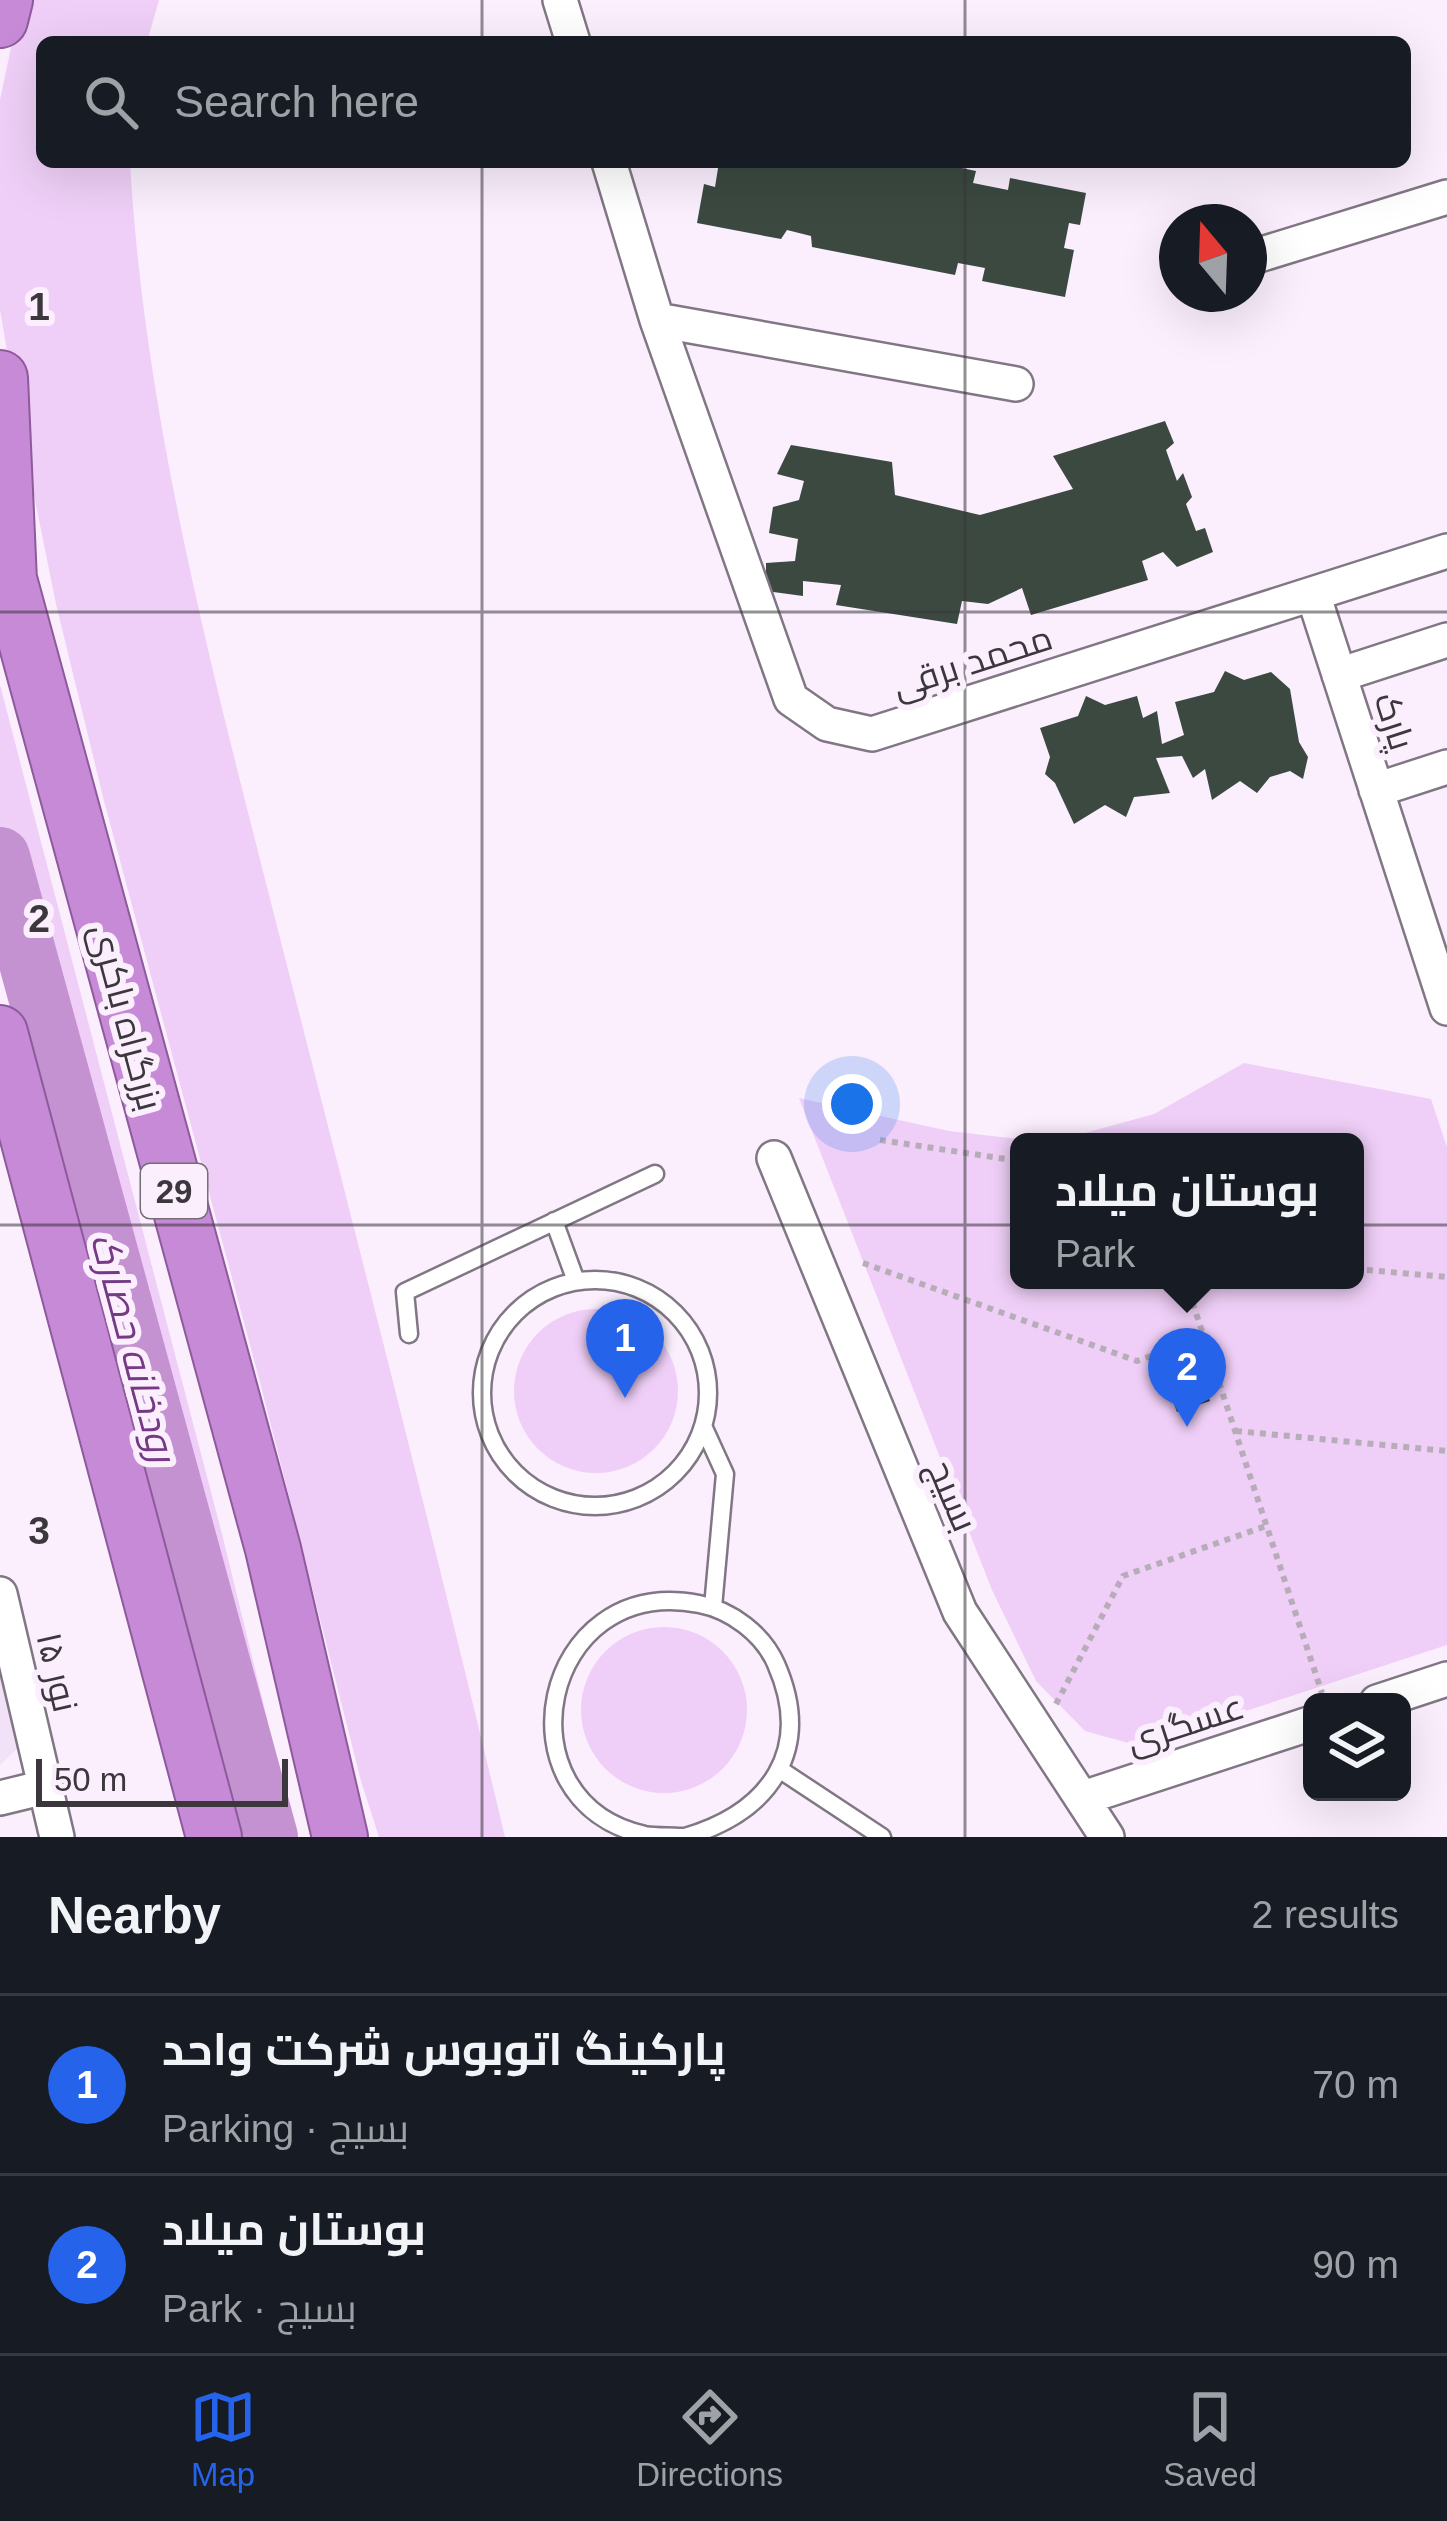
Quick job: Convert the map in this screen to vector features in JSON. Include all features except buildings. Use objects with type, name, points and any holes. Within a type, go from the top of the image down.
[{"type":"highway","points":[[0,20],[5,0]]},
{"type":"highway","name":"بزرگراه باکری","points":[[0,378],[5,568],[267,1527],[340,1837]]},
{"type":"highway","points":[[0,1033],[214,1837]]},
{"type":"highway","points":[[311,1709],[355,1837]]},
{"type":"street","points":[[560,0],[571,36]]},
{"type":"street","name":"محمد برقی","points":[[611,168],[657,320],[791,699],[827,724],[872,734],[1447,550]]},
{"type":"street","points":[[1267,252],[1447,197]]},
{"type":"street","points":[[657,320],[1016,384]]},
{"type":"street","name":"پارک","points":[[1313,594],[1447,1008]]},
{"type":"street","points":[[1339,675],[1447,640]]},
{"type":"street","points":[[1376,790],[1447,767]]},
{"type":"street","name":"بسیج","points":[[774,1158],[960,1612],[1107,1837]]},
{"type":"street","name":"نور ۱۵","points":[[0,1594],[57,1837]]},
{"type":"street","points":[[1404,1693],[1447,1679]]},
{"type":"street","name":"عسگری","points":[[1083,1798],[1303,1726]]},
{"type":"street","points":[[0,1798],[45,1787]]},
{"type":"lane","points":[[409,1334],[405,1292],[656,1174]]},
{"type":"lane","points":[[554,1222],[576,1281]]},
{"type":"lane","points":[[576,1281],[616,1281],[652,1294],[682,1319],[702,1352],[709,1390],[704,1428],[684,1462],[656,1489],[620,1504],[581,1505],[544,1494],[512,1472],[492,1442],[482,1409],[488,1357],[514,1312],[543,1292],[576,1281]]},
{"type":"lane","points":[[704,1428],[725,1474],[713,1606]]},
{"type":"lane","points":[[676,1599],[713,1606],[746,1625],[772,1654],[788,1690],[790,1730],[779,1769],[756,1802],[723,1826],[683,1837],[644,1835],[607,1820],[577,1793],[557,1758],[551,1719],[558,1679],[576,1646],[604,1620],[657,1601],[676,1599]]},
{"type":"lane","points":[[779,1769],[882,1837]]},
{"type":"path","points":[[880,1140],[1010,1160]]},
{"type":"path","points":[[863,1263],[1137,1361],[1204,1337]]},
{"type":"path","points":[[1364,1270],[1447,1277]]},
{"type":"path","points":[[1188,1289],[1322,1693]]},
{"type":"path","points":[[1235,1431],[1447,1451]]},
{"type":"path","points":[[1052,1725],[1056,1702],[1123,1576],[1267,1526]]},
{"type":"shaded area","points":[[21,0],[159,0],[149,36],[36,36],[36,168],[130,168],[151,360],[187,557],[505,1837],[379,1837],[361,1781],[56,604],[0,310],[0,100]]},
{"type":"shaded area","points":[[0,685],[222,1534],[296,1837],[250,1837],[196,1619],[0,897]]},
{"type":"shaded area","points":[[1244,1063],[1431,1099],[1447,1147],[1447,1645],[1139,1746],[1085,1731],[1036,1681],[992,1590],[799,1098],[949,1131],[1010,1138],[1010,1289],[1364,1289],[1364,1133],[1085,1133],[1154,1114]]},
{"type":"shaded area","points":[[596,1309],[627,1315],[654,1333],[672,1360],[678,1391],[672,1422],[654,1449],[627,1467],[596,1473],[565,1467],[538,1449],[520,1422],[514,1391],[520,1360],[538,1333],[565,1315]]},
{"type":"shaded area","points":[[664,1627],[696,1634],[722,1652],[740,1678],[747,1710],[740,1742],[722,1768],[696,1786],[664,1793],[632,1786],[606,1768],[588,1742],[581,1710],[588,1678],[606,1652],[632,1634]]},
{"type":"shaded area","points":[[0,1676],[17,1749],[0,1765]]},
{"type":"waterway","name":"رودخانه حصارک","points":[[0,857],[268,1837]]},
{"type":"place","name":"پارکینگ اتوبوس شرکت واحد","points":[[625,1398]]},
{"type":"place","name":"بوستان میلاد","points":[[1187,1427]]}]
